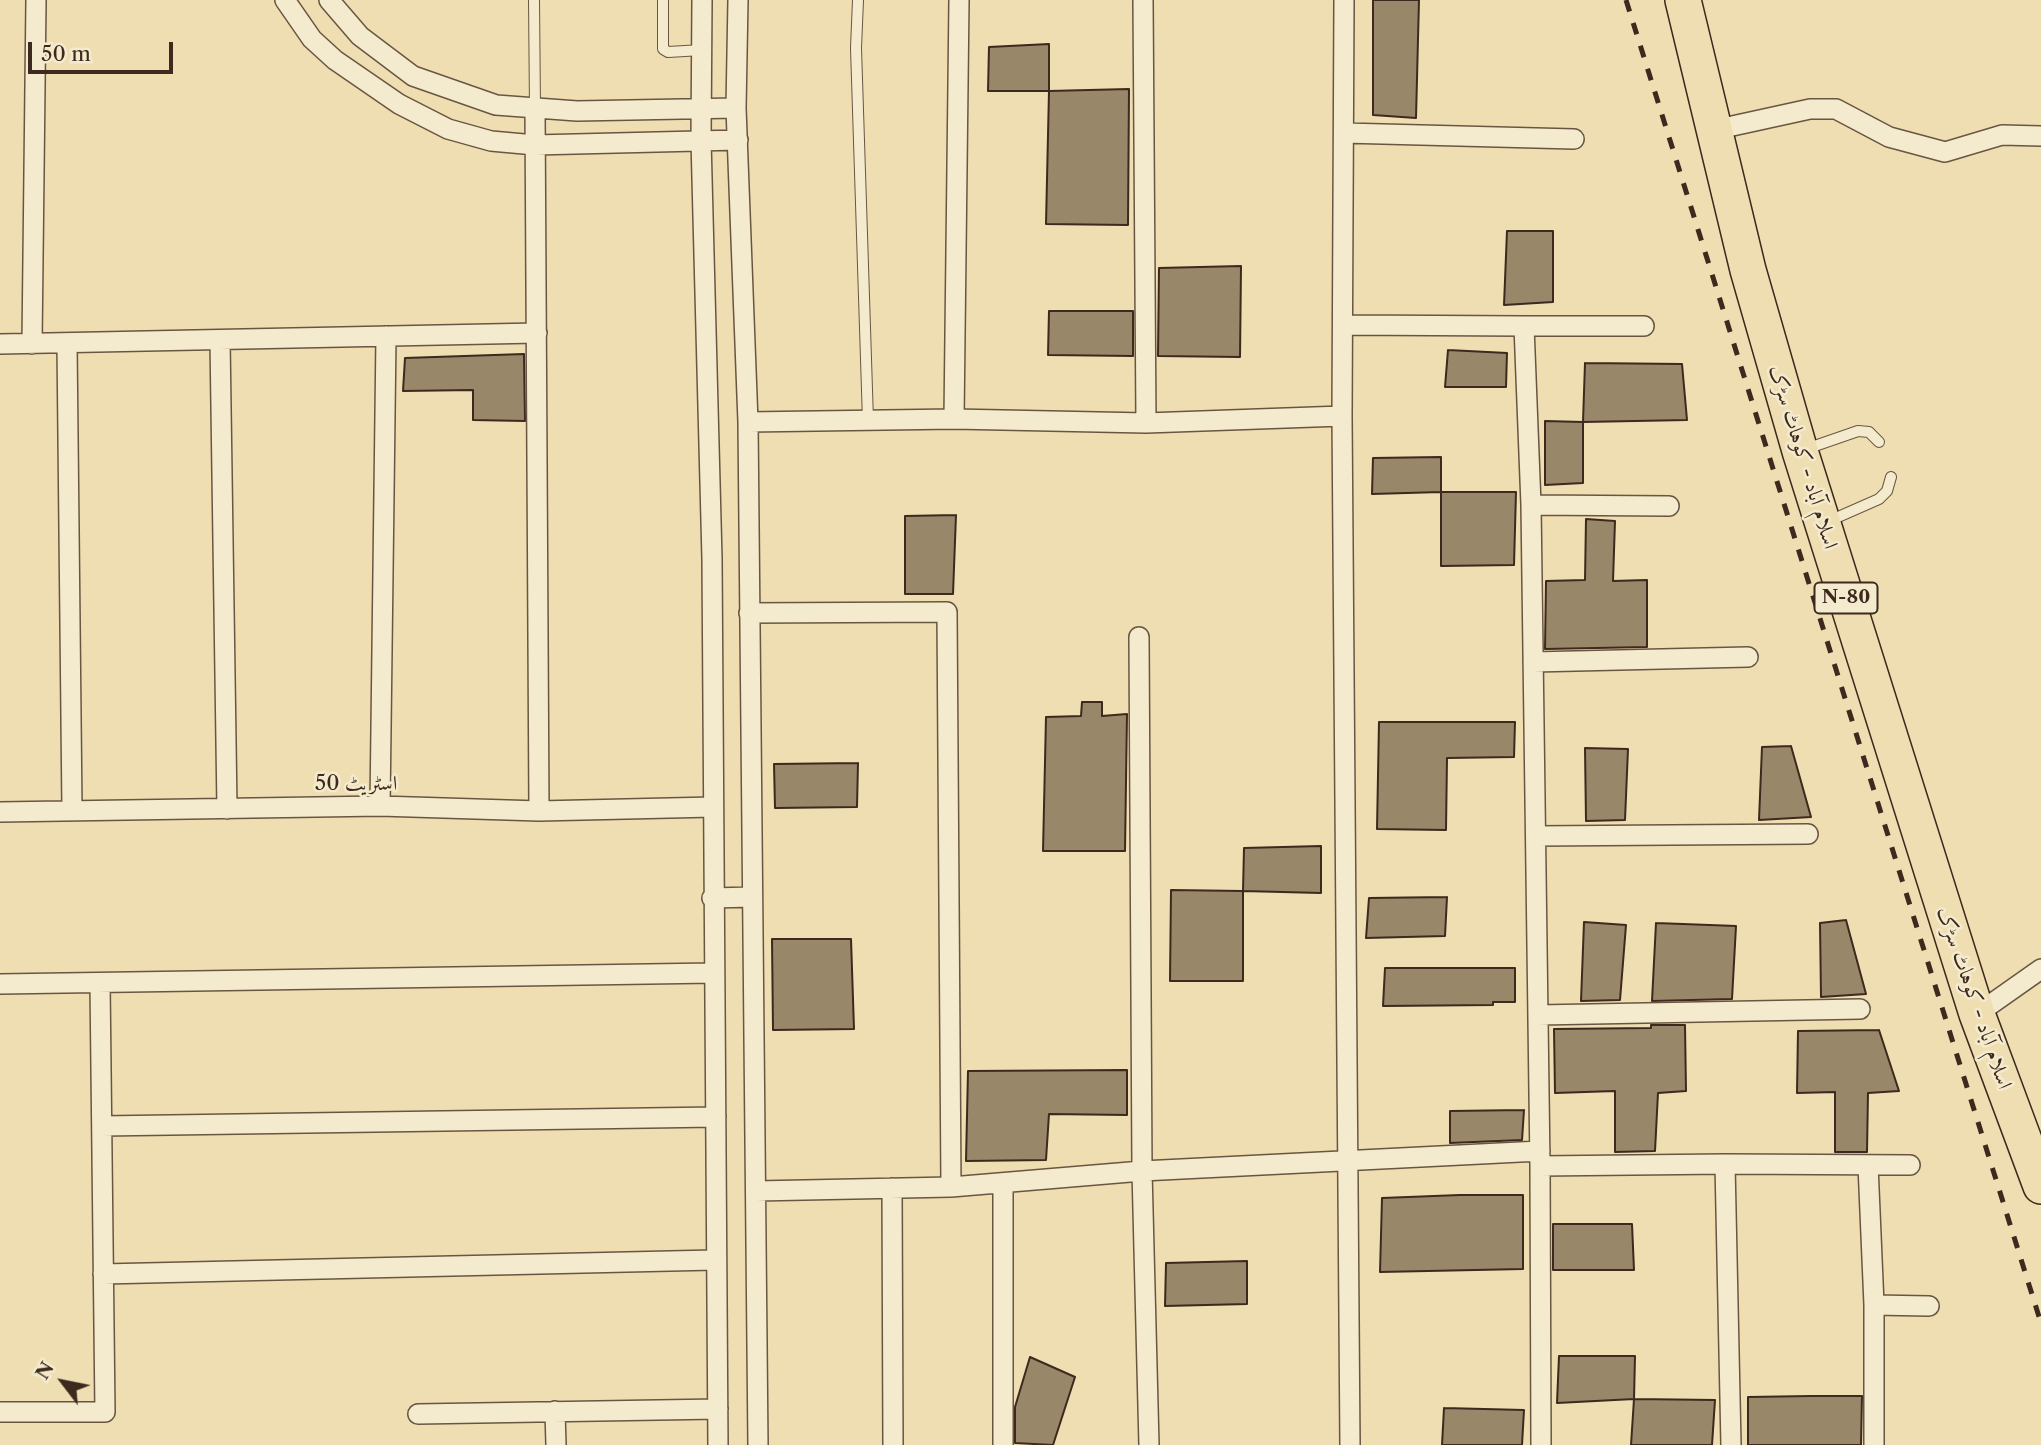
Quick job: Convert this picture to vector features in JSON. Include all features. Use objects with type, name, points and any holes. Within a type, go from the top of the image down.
[{"type":"highway","name":"اسلام آباد - کوہاٹ سڑک","points":[[1684,0],[1748,270],[1800,451],[1977,1014],[2041,1186]]},
{"type":"street","points":[[32,344],[37,0]]},
{"type":"street","points":[[285,0],[312,38],[335,60],[420,116],[448,129],[491,141],[535,145],[738,140]]},
{"type":"street","points":[[329,0],[360,36],[413,76],[496,105],[536,109],[736,108]]},
{"type":"street","points":[[702,0],[701,139],[712,559],[712,898],[716,1117],[714,1260],[718,1445]]},
{"type":"street","points":[[738,0],[736,108],[748,422],[758,1445]]},
{"type":"street","points":[[954,419],[959,0]]},
{"type":"street","points":[[1143,0],[1146,423]]},
{"type":"street","points":[[1344,0],[1342,416],[1350,1445]]},
{"type":"street","points":[[536,109],[538,811]]},
{"type":"street","points":[[1714,130],[1810,109],[1836,109],[1889,137],[1945,152],[2002,135],[2041,136]]},
{"type":"street","points":[[1344,133],[1574,139]]},
{"type":"street","points":[[1343,325],[1644,326]]},
{"type":"street","points":[[1524,326],[1531,505],[1541,1445]]},
{"type":"street","points":[[0,344],[537,333]]},
{"type":"street","points":[[380,806],[386,336]]},
{"type":"street","points":[[220,340],[228,809]]},
{"type":"street","points":[[67,343],[72,811]]},
{"type":"street","points":[[748,422],[954,419],[1146,423],[1342,416]]},
{"type":"street","points":[[1531,505],[1669,506]]},
{"type":"street","points":[[749,613],[947,612],[951,1187]]},
{"type":"street","points":[[1139,638],[1142,1171],[1149,1445]]},
{"type":"street","points":[[1533,662],[1748,657]]},
{"type":"street","name":"اسٹریٹ 50","points":[[0,812],[380,806],[538,811],[713,807]]},
{"type":"street","points":[[1536,836],[1808,834]]},
{"type":"street","points":[[712,898],[752,897]]},
{"type":"street","points":[[1977,1014],[2041,969]]},
{"type":"street","points":[[0,984],[713,973]]},
{"type":"street","points":[[0,1412],[105,1412],[100,983]]},
{"type":"street","points":[[1538,1015],[1860,1009]]},
{"type":"street","points":[[102,1126],[716,1117]]},
{"type":"street","points":[[756,1191],[951,1187],[1142,1171],[1346,1160],[1540,1159],[1726,1164],[1910,1164]]},
{"type":"street","points":[[1726,1164],[1731,1445]]},
{"type":"street","points":[[1868,1165],[1874,1305],[1874,1445]]},
{"type":"street","points":[[1003,1184],[1003,1445]]},
{"type":"street","points":[[892,1188],[893,1445]]},
{"type":"street","points":[[103,1274],[714,1260]]},
{"type":"street","points":[[1874,1305],[1929,1306]]},
{"type":"street","points":[[418,1414],[718,1409]]},
{"type":"street","points":[[555,1411],[556,1445]]},
{"type":"lane","points":[[534,0],[536,109]]},
{"type":"lane","points":[[663,0],[663,49],[668,52],[702,50]]},
{"type":"lane","points":[[858,0],[856,48],[868,422]]},
{"type":"lane","points":[[1800,451],[1858,431],[1869,432],[1879,442]]},
{"type":"lane","points":[[1822,524],[1878,499],[1888,491],[1891,477]]},
{"type":"building","points":[[1373,0],[1419,0],[1416,118],[1373,115]]},
{"type":"building","points":[[1049,44],[1049,91],[988,91],[989,47]]},
{"type":"building","points":[[1129,89],[1128,225],[1046,224],[1049,91]]},
{"type":"building","points":[[1507,231],[1553,231],[1553,302],[1504,305]]},
{"type":"building","points":[[1241,266],[1240,357],[1158,356],[1159,268]]},
{"type":"building","points":[[1049,311],[1133,311],[1133,356],[1048,355]]},
{"type":"building","points":[[1448,350],[1507,353],[1506,387],[1445,387]]},
{"type":"building","points":[[524,354],[525,421],[473,420],[473,390],[403,391],[405,358]]},
{"type":"building","points":[[1585,363],[1682,364],[1687,420],[1583,422]]},
{"type":"building","points":[[1545,421],[1583,422],[1583,483],[1545,485]]},
{"type":"building","points":[[1441,457],[1441,492],[1372,494],[1373,458]]},
{"type":"building","points":[[1441,492],[1516,492],[1514,565],[1441,566]]},
{"type":"building","points":[[956,515],[953,594],[905,594],[905,516]]},
{"type":"building","points":[[1586,519],[1615,521],[1613,581],[1647,580],[1647,647],[1545,649],[1546,581],[1585,580]]},
{"type":"building","points":[[1082,702],[1102,702],[1102,716],[1127,714],[1125,851],[1043,851],[1046,717],[1081,716]]},
{"type":"building","points":[[1379,722],[1515,722],[1514,757],[1447,758],[1446,830],[1377,829]]},
{"type":"building","points":[[1791,746],[1811,817],[1759,820],[1762,747]]},
{"type":"building","points":[[1585,748],[1628,749],[1625,820],[1586,821]]},
{"type":"building","points":[[858,763],[857,807],[775,808],[774,764]]},
{"type":"building","points":[[1321,846],[1321,893],[1243,891],[1244,848]]},
{"type":"building","points":[[1171,890],[1243,891],[1243,981],[1170,981]]},
{"type":"building","points":[[1447,897],[1445,936],[1366,938],[1369,898]]},
{"type":"building","points":[[1846,920],[1866,994],[1821,997],[1820,923]]},
{"type":"building","points":[[1584,922],[1626,925],[1620,1000],[1581,1001]]},
{"type":"building","points":[[1656,923],[1736,926],[1732,999],[1652,1001]]},
{"type":"building","points":[[772,939],[851,939],[854,1029],[773,1030]]},
{"type":"building","points":[[1385,968],[1515,968],[1515,1002],[1493,1002],[1493,1005],[1383,1006]]},
{"type":"building","points":[[1651,1025],[1685,1025],[1686,1091],[1658,1093],[1655,1151],[1615,1152],[1615,1091],[1555,1093],[1554,1029],[1651,1028]]},
{"type":"building","points":[[1879,1030],[1899,1091],[1868,1093],[1867,1152],[1835,1152],[1835,1092],[1797,1093],[1798,1031]]},
{"type":"building","points":[[1127,1070],[1127,1115],[1049,1114],[1046,1160],[966,1161],[968,1071]]},
{"type":"building","points":[[1524,1110],[1522,1140],[1450,1143],[1450,1111]]},
{"type":"building","points":[[1523,1195],[1523,1269],[1380,1272],[1382,1198]]},
{"type":"building","points":[[1553,1224],[1632,1224],[1634,1270],[1553,1270]]},
{"type":"building","points":[[1247,1261],[1247,1304],[1165,1306],[1166,1263]]},
{"type":"building","points":[[1559,1356],[1635,1356],[1634,1399],[1557,1403]]},
{"type":"building","points":[[1030,1357],[1075,1377],[1053,1445],[1015,1443],[1015,1407]]},
{"type":"building","points":[[1862,1396],[1861,1445],[1748,1445],[1748,1397]]},
{"type":"building","points":[[1634,1399],[1715,1400],[1712,1445],[1631,1445]]},
{"type":"building","points":[[1444,1408],[1524,1410],[1522,1445],[1442,1445]]},
{"type":"railway","points":[[1626,0],[2041,1323]]}]
